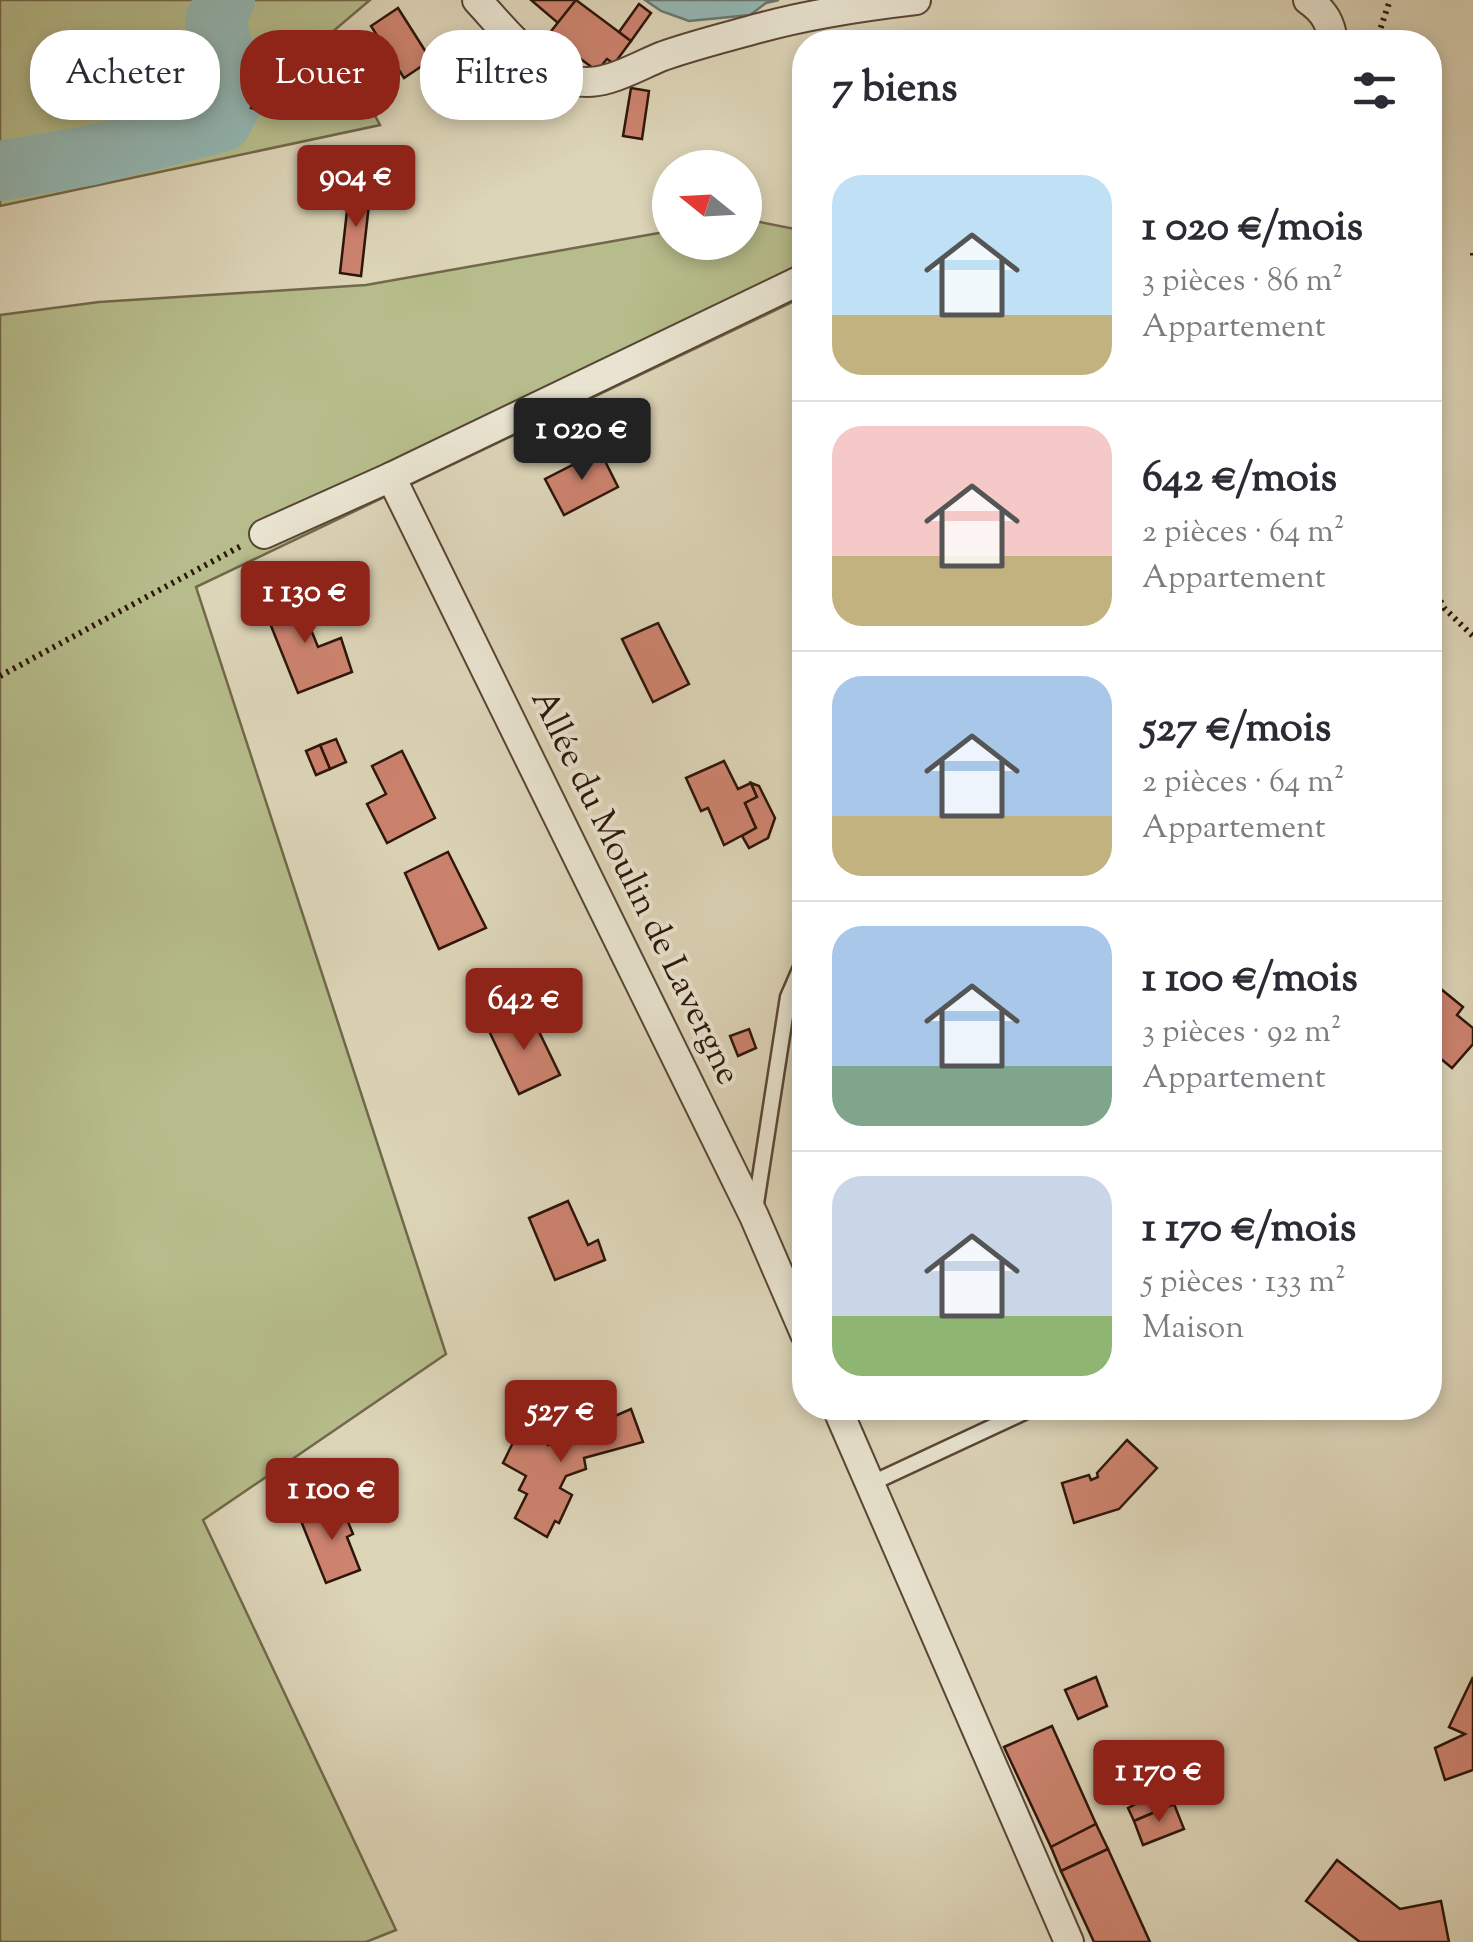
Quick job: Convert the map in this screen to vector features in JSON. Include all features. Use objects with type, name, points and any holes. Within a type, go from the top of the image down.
[{"type":"street","points":[[477,0],[542,64],[564,78],[582,82],[624,73],[665,55],[763,27],[866,5],[916,0]]},
{"type":"street","points":[[1308,0],[1322,10],[1331,30]]},
{"type":"street","points":[[264,534],[792,284]]},
{"type":"street","name":"Allée du Moulin de Lavergne","points":[[391,477],[754,1216],[792,1304]]},
{"type":"street","points":[[842,1420],[1069,1942]]},
{"type":"lane","points":[[754,1216],[792,988]]},
{"type":"lane","points":[[870,1484],[1007,1420]]},
{"type":"path","points":[[1380,30],[1390,0]]},
{"type":"path","points":[[0,676],[264,534]]},
{"type":"path","points":[[1442,604],[1473,636]]},
{"type":"green space","points":[[0,0],[370,0],[335,30],[240,30],[240,120],[377,120],[380,125],[0,206]]},
{"type":"green space","points":[[762,222],[792,228],[792,302],[196,587],[446,1354],[203,1520],[396,1930],[366,1942],[0,1942],[0,315],[99,302],[366,285],[652,234],[652,260],[762,260]]},
{"type":"water","points":[[213,0],[225,0],[215,21],[218,30],[208,30],[205,18]]},
{"type":"water","points":[[645,0],[779,0],[766,3],[750,15],[689,21],[661,11]]},
{"type":"water","points":[[220,37],[237,93],[222,122],[157,135],[92,155],[0,161],[0,152],[110,140],[202,120],[220,120],[224,102]]},
{"type":"building","points":[[531,0],[576,0],[558,23]]},
{"type":"building","points":[[576,0],[631,41],[614,64],[607,59],[597,71],[583,61],[583,30],[552,30]]},
{"type":"building","points":[[639,4],[651,13],[631,41],[619,32]]},
{"type":"building","points":[[398,8],[420,43],[420,67],[404,78],[400,72],[400,30],[374,30],[371,26]]},
{"type":"building","points":[[631,88],[649,91],[642,139],[623,136]]},
{"type":"building","points":[[350,184],[371,186],[361,276],[340,273]]},
{"type":"building","points":[[600,451],[618,487],[564,515],[545,479]]},
{"type":"building","points":[[296,593],[318,647],[341,638],[352,672],[298,693],[263,606]]},
{"type":"building","points":[[658,623],[689,684],[653,702],[622,639]]},
{"type":"building","points":[[336,739],[346,762],[330,769],[320,745]]},
{"type":"building","points":[[320,745],[330,769],[316,775],[306,751]]},
{"type":"building","points":[[402,751],[435,818],[387,843],[367,804],[386,794],[372,766]]},
{"type":"building","points":[[724,761],[738,789],[751,783],[757,797],[745,803],[756,828],[724,845],[708,808],[701,811],[686,778]]},
{"type":"building","points":[[751,783],[759,786],[775,818],[768,838],[749,848],[742,836],[756,828],[745,803],[757,797]]},
{"type":"building","points":[[448,852],[486,928],[439,949],[405,873]]},
{"type":"building","points":[[1442,990],[1463,1007],[1457,1015],[1473,1028],[1473,1044],[1452,1068],[1442,1060]]},
{"type":"building","points":[[530,1013],[560,1075],[519,1094],[489,1031]]},
{"type":"building","points":[[749,1029],[756,1048],[738,1056],[730,1036]]},
{"type":"building","points":[[568,1201],[588,1245],[598,1240],[605,1260],[555,1280],[529,1218]]},
{"type":"building","points":[[631,1409],[643,1442],[584,1458],[586,1469],[566,1476],[560,1488],[572,1495],[559,1523],[555,1521],[547,1537],[515,1518],[527,1494],[519,1490],[526,1476],[503,1463],[523,1422],[546,1432],[543,1440],[548,1445]]},
{"type":"building","points":[[1127,1440],[1157,1468],[1119,1509],[1074,1523],[1062,1483],[1089,1475],[1091,1480],[1098,1477],[1097,1473]]},
{"type":"building","points":[[341,1505],[353,1534],[347,1537],[360,1570],[326,1583],[301,1521]]},
{"type":"building","points":[[1096,1677],[1107,1706],[1078,1719],[1065,1690]]},
{"type":"building","points":[[1473,1677],[1473,1770],[1445,1780],[1435,1748],[1465,1734],[1449,1727]]},
{"type":"building","points":[[1052,1726],[1096,1824],[1051,1847],[1004,1747]]},
{"type":"building","points":[[1141,1773],[1144,1778],[1154,1774],[1160,1791],[1143,1799],[1133,1776]]},
{"type":"building","points":[[1166,1788],[1174,1804],[1134,1821],[1128,1808]]},
{"type":"building","points":[[1174,1804],[1184,1829],[1143,1845],[1134,1821]]},
{"type":"building","points":[[1096,1824],[1108,1849],[1061,1871],[1051,1847]]},
{"type":"building","points":[[1108,1849],[1150,1942],[1094,1942],[1061,1871]]},
{"type":"building","points":[[1337,1860],[1400,1909],[1441,1901],[1449,1942],[1360,1942],[1306,1901]]},
{"type":"waterway","points":[[0,171],[92,155],[222,122],[237,93],[215,21],[225,0]]}]
